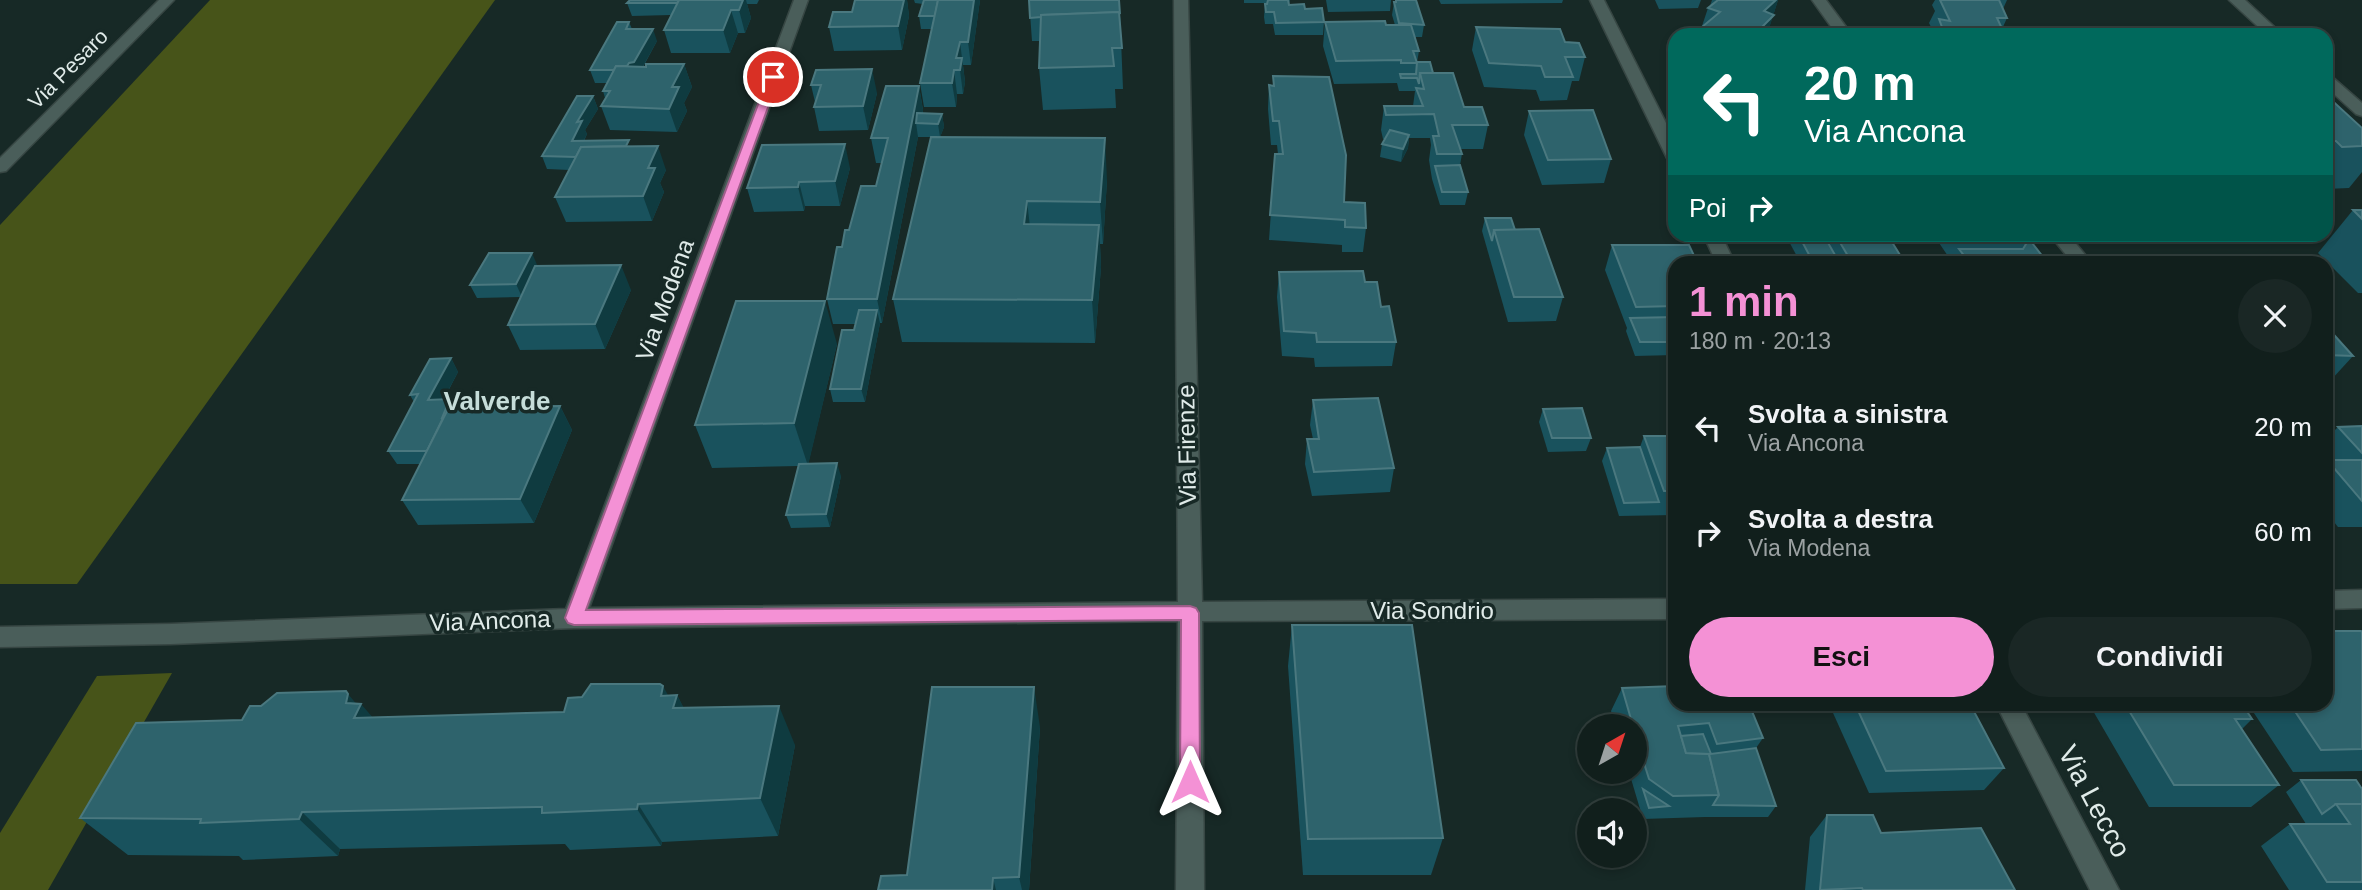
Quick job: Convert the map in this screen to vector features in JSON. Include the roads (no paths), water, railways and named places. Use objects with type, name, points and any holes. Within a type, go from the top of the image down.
[{"type":"street","name":"Via Pesaro","points":[[0,167],[167,0]]},
{"type":"street","name":"Via Modena","points":[[574,618],[802,0]]},
{"type":"street","name":"Via Firenze","points":[[1181,0],[1190,613],[1190,890]]},
{"type":"street","points":[[1598,0],[1668,145]]},
{"type":"street","points":[[1819,0],[1840,28]]},
{"type":"street","points":[[2236,0],[2268,28]]},
{"type":"street","points":[[2333,85],[2362,111]]},
{"type":"street","points":[[2065,242],[2076,256]]},
{"type":"street","points":[[2333,601],[2358,605]]},
{"type":"street","name":"Via Sondrio","points":[[1190,613],[1668,609]]},
{"type":"street","name":"Via Ancona","points":[[0,637],[171,634],[574,618],[1190,613]]},
{"type":"street","name":"Via Lecco","points":[[2012,711],[2105,890]]},
{"type":"district","name":"Valverde","points":[[497,401]]}]
